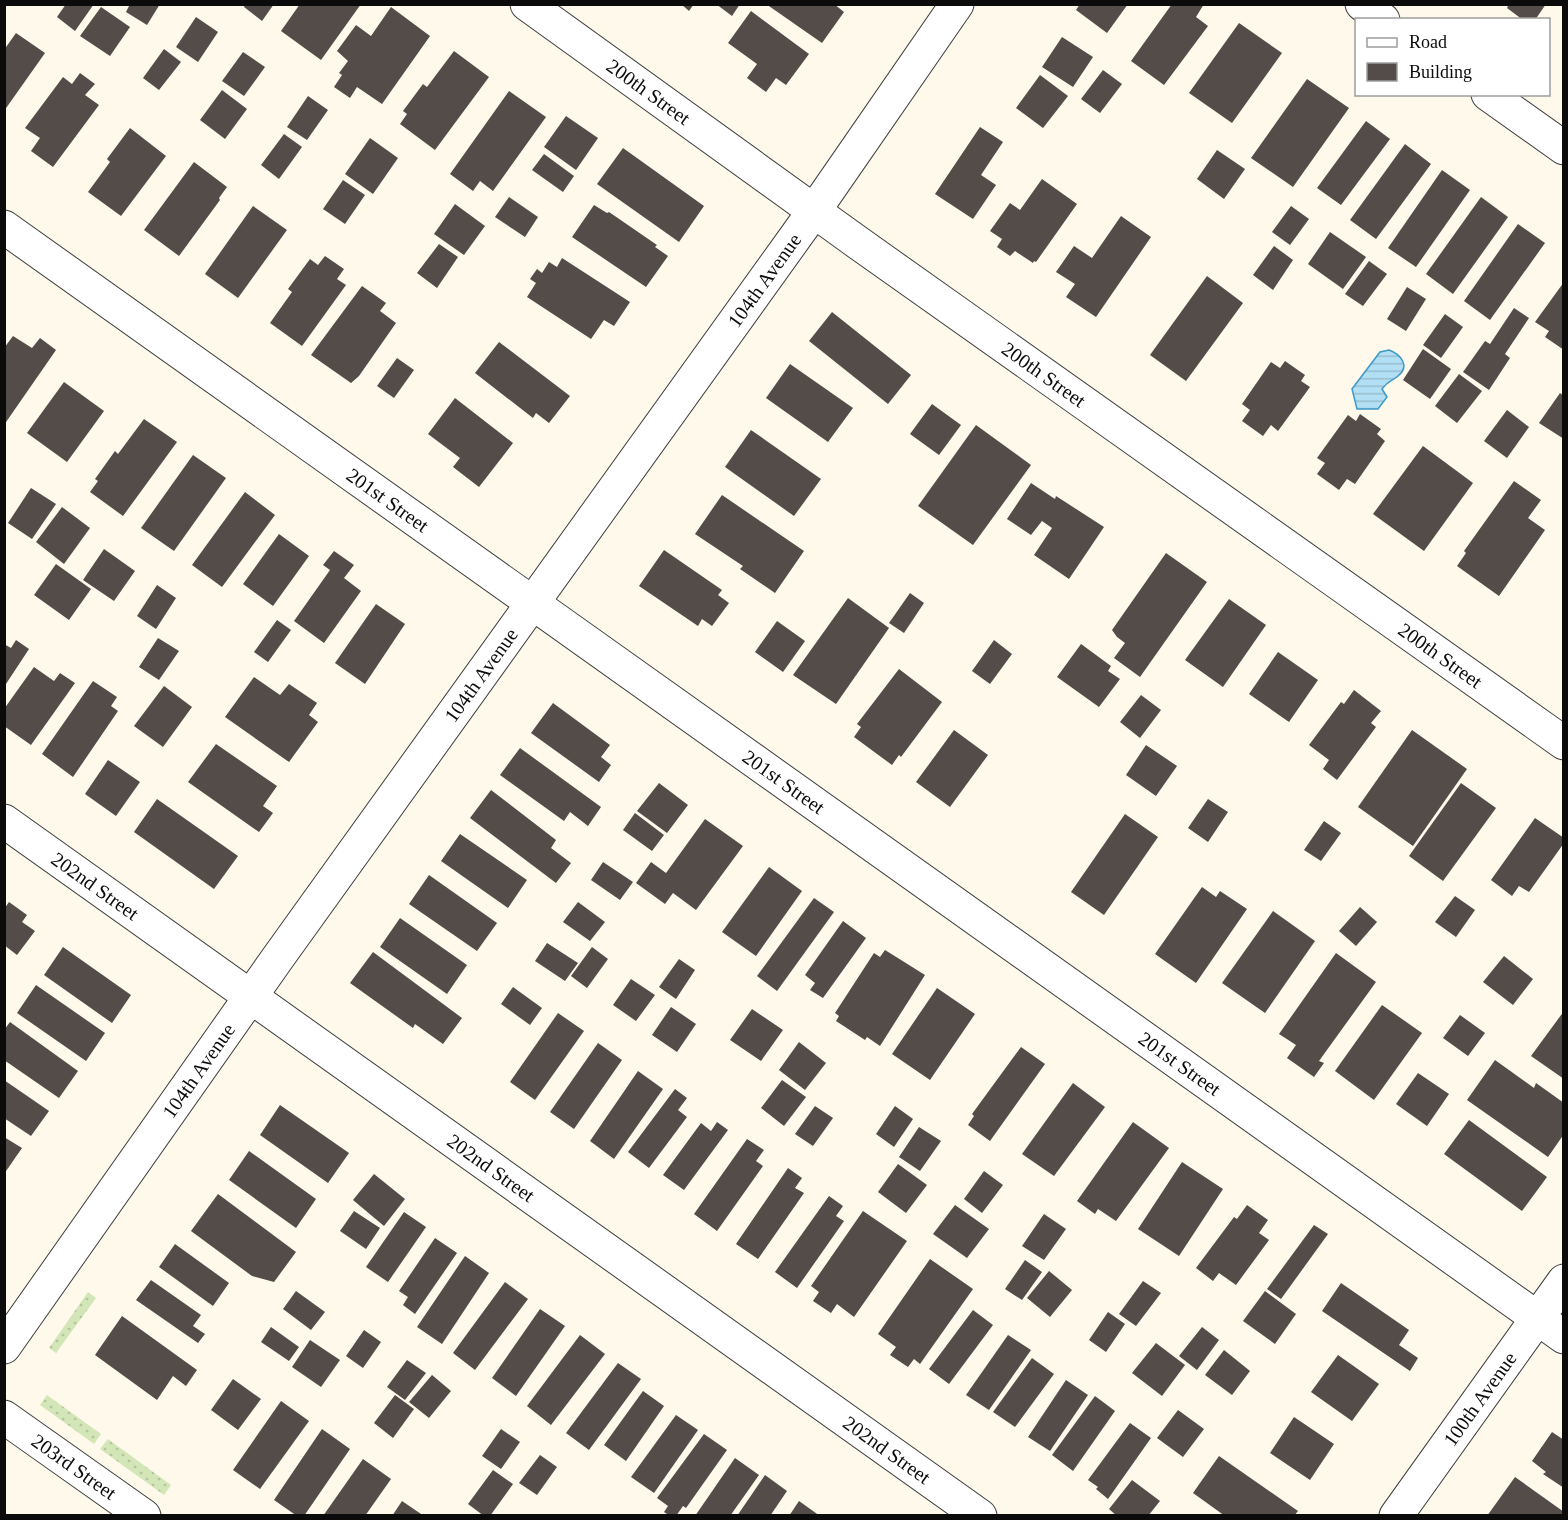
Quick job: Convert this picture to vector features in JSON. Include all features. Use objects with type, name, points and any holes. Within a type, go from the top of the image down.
[{"type":"street","name":"200th Street","points":[[527,4],[814,211],[1563,743]]},
{"type":"street","name":"104th Avenue","points":[[4,1347],[250,997],[814,211],[957,4]]},
{"type":"street","points":[[1362,4],[1380,18]]},
{"type":"street","points":[[1491,96],[1563,148]]},
{"type":"street","name":"201st Street","points":[[4,227],[1563,1337]]},
{"type":"street","name":"202nd Street","points":[[4,821],[980,1515]]},
{"type":"street","name":"100th Avenue","points":[[1396,1515],[1563,1281]]},
{"type":"street","name":"203rd Street","points":[[4,1417],[144,1515]]},
{"type":"green space","points":[[88,1292],[96,1298],[56,1353],[49,1348]]},
{"type":"green space","points":[[47,1395],[101,1434],[94,1444],[40,1405]]},
{"type":"green space","points":[[108,1439],[171,1485],[164,1495],[100,1449]]},
{"type":"water","points":[[1389,350],[1397,354],[1404,364],[1402,372],[1382,389],[1387,397],[1378,409],[1357,409],[1352,389],[1380,352]]},
{"type":"building","points":[[66,4],[94,4],[75,31],[57,17]]},
{"type":"building","points":[[130,4],[160,4],[147,25],[126,12]]},
{"type":"building","points":[[245,4],[274,4],[262,21],[244,7]]},
{"type":"building","points":[[300,4],[361,4],[321,60],[281,31]]},
{"type":"building","points":[[681,4],[694,4],[689,11]]},
{"type":"building","points":[[716,4],[740,4],[732,16]]},
{"type":"building","points":[[766,4],[834,4],[844,12],[822,43]]},
{"type":"building","points":[[1080,4],[1128,4],[1107,33],[1076,10]]},
{"type":"building","points":[[1172,4],[1204,4],[1196,17],[1208,26],[1164,85],[1131,61]]},
{"type":"building","points":[[1509,4],[1546,4],[1536,18],[1520,18],[1507,8]]},
{"type":"building","points":[[101,7],[130,27],[110,56],[80,36]]},
{"type":"building","points":[[391,7],[430,36],[382,104],[357,87],[350,98],[334,87],[342,75],[339,73],[348,61],[337,51],[356,25],[371,36]]},
{"type":"building","points":[[751,11],[809,54],[786,85],[776,78],[766,92],[747,78],[757,64],[728,43]]},
{"type":"building","points":[[196,17],[218,32],[198,62],[176,47]]},
{"type":"building","points":[[1239,23],[1282,53],[1232,123],[1189,93]]},
{"type":"building","points":[[16,33],[45,53],[4,111],[4,50]]},
{"type":"building","points":[[1062,37],[1093,57],[1073,87],[1042,67]]},
{"type":"building","points":[[164,49],[181,62],[159,90],[143,78]]},
{"type":"building","points":[[454,51],[489,77],[435,150],[400,124],[407,114],[403,111],[423,84],[427,87]]},
{"type":"building","points":[[243,52],[265,67],[244,96],[222,81]]},
{"type":"building","points":[[1103,70],[1122,84],[1100,113],[1081,99]]},
{"type":"building","points":[[80,73],[95,84],[85,95],[99,105],[53,167],[31,151],[40,138],[25,128],[63,77],[72,84]]},
{"type":"building","points":[[1040,75],[1068,96],[1043,128],[1016,108]]},
{"type":"building","points":[[1307,79],[1349,108],[1293,187],[1251,158]]},
{"type":"building","points":[[222,90],[247,109],[225,139],[200,120]]},
{"type":"building","points":[[509,91],[546,117],[493,191],[480,181],[473,191],[450,174]]},
{"type":"building","points":[[308,96],[328,110],[307,140],[287,127]]},
{"type":"building","points":[[566,116],[598,138],[576,170],[544,147]]},
{"type":"building","points":[[1366,121],[1390,139],[1341,205],[1317,188]]},
{"type":"building","points":[[980,127],[1003,142],[981,175],[996,185],[973,219],[935,194]]},
{"type":"building","points":[[130,128],[166,156],[121,216],[88,192],[110,162],[107,159]]},
{"type":"building","points":[[284,134],[302,147],[279,179],[261,165]]},
{"type":"building","points":[[370,138],[398,158],[373,194],[345,174]]},
{"type":"building","points":[[1405,144],[1431,164],[1376,239],[1350,220]]},
{"type":"building","points":[[623,148],[704,206],[679,242],[597,184]]},
{"type":"building","points":[[1217,150],[1245,169],[1224,199],[1197,179]]},
{"type":"building","points":[[544,154],[574,176],[563,192],[532,170]]},
{"type":"building","points":[[194,162],[227,187],[179,256],[144,230]]},
{"type":"building","points":[[1442,170],[1470,190],[1416,267],[1388,248]]},
{"type":"building","points":[[1042,179],[1077,204],[1036,262],[1033,263],[1015,251],[1010,256],[997,247],[1002,239],[990,231],[1010,203],[1020,210]]},
{"type":"building","points":[[343,180],[365,195],[345,224],[323,209]]},
{"type":"building","points":[[509,197],[538,217],[525,237],[495,217]]},
{"type":"building","points":[[1481,197],[1508,217],[1453,294],[1426,274]]},
{"type":"building","points":[[455,204],[485,226],[464,255],[434,234]]},
{"type":"building","points":[[594,205],[609,212],[657,245],[655,247],[668,256],[646,287],[572,237]]},
{"type":"building","points":[[253,206],[287,230],[238,298],[205,274]]},
{"type":"building","points":[[1291,206],[1309,219],[1290,245],[1272,232]]},
{"type":"building","points":[[1121,216],[1151,237],[1096,317],[1066,297],[1075,284],[1056,272],[1074,246],[1092,258]]},
{"type":"building","points":[[1518,224],[1545,243],[1490,320],[1464,301]]},
{"type":"building","points":[[1330,232],[1366,257],[1343,289],[1308,264]]},
{"type":"building","points":[[439,244],[458,257],[437,288],[417,273]]},
{"type":"building","points":[[1274,246],[1293,260],[1273,290],[1253,275]]},
{"type":"building","points":[[325,256],[344,269],[337,279],[346,285],[302,346],[270,323],[292,292],[288,289],[310,259],[318,265]]},
{"type":"building","points":[[562,258],[630,302],[614,326],[604,320],[591,339],[527,297],[536,283],[530,279],[537,269],[542,273],[549,262],[557,267]]},
{"type":"building","points":[[1369,261],[1387,274],[1363,306],[1345,294]]},
{"type":"building","points":[[1207,276],[1243,303],[1186,381],[1150,355]]},
{"type":"building","points":[[1564,282],[1564,350],[1545,337],[1549,331],[1535,322]]},
{"type":"building","points":[[362,286],[386,303],[380,311],[396,323],[359,376],[351,383],[311,355]]},
{"type":"building","points":[[1407,287],[1426,299],[1406,331],[1387,319]]},
{"type":"building","points":[[1514,308],[1529,318],[1505,354],[1510,358],[1489,390],[1463,372],[1485,341],[1490,344]]},
{"type":"building","points":[[832,312],[911,375],[888,404],[809,341]]},
{"type":"building","points":[[1445,314],[1463,327],[1441,358],[1423,345]]},
{"type":"building","points":[[13,336],[32,348],[40,338],[56,350],[4,425],[4,348]]},
{"type":"building","points":[[499,342],[570,396],[549,423],[536,413],[533,418],[475,373]]},
{"type":"building","points":[[1423,349],[1451,369],[1430,399],[1403,380]]},
{"type":"building","points":[[397,358],[414,370],[394,398],[377,386]]},
{"type":"building","points":[[1285,361],[1305,375],[1301,381],[1310,387],[1278,431],[1271,425],[1263,436],[1242,421],[1250,410],[1242,404],[1271,362],[1280,368]]},
{"type":"building","points":[[790,364],[853,408],[828,442],[766,398]]},
{"type":"building","points":[[1459,374],[1482,391],[1457,423],[1435,406]]},
{"type":"building","points":[[64,382],[104,411],[67,462],[27,433]]},
{"type":"building","points":[[1560,393],[1564,396],[1564,439],[1539,423]]},
{"type":"building","points":[[455,398],[513,443],[479,487],[453,467],[460,458],[428,434]]},
{"type":"building","points":[[932,404],[961,425],[939,455],[910,434]]},
{"type":"building","points":[[1507,410],[1529,427],[1507,458],[1484,441]]},
{"type":"building","points":[[1360,414],[1381,429],[1377,434],[1385,441],[1355,484],[1347,479],[1339,490],[1317,474],[1325,463],[1317,458],[1348,415],[1356,421]]},
{"type":"building","points":[[144,419],[177,442],[123,516],[90,492],[98,481],[95,479],[115,451],[118,454]]},
{"type":"building","points":[[976,425],[1031,465],[973,545],[918,506]]},
{"type":"building","points":[[751,430],[821,479],[794,516],[725,467]]},
{"type":"building","points":[[1423,446],[1473,483],[1424,551],[1373,514]]},
{"type":"building","points":[[193,455],[226,478],[174,551],[141,528]]},
{"type":"building","points":[[1514,481],[1541,500],[1528,518],[1545,530],[1499,596],[1457,566],[1466,553],[1464,551]]},
{"type":"building","points":[[1031,483],[1104,527],[1069,579],[1034,555],[1052,528],[1042,521],[1031,535],[1007,519]]},
{"type":"building","points":[[31,488],[56,504],[32,539],[8,523]]},
{"type":"building","points":[[245,492],[275,515],[222,587],[192,565]]},
{"type":"building","points":[[722,495],[804,551],[775,593],[740,569],[743,566],[695,534]]},
{"type":"building","points":[[62,507],[90,528],[64,564],[36,542]]},
{"type":"building","points":[[279,534],[309,556],[273,606],[243,584]]},
{"type":"building","points":[[104,549],[135,571],[114,601],[83,580]]},
{"type":"building","points":[[664,550],[722,590],[718,595],[729,603],[712,626],[702,619],[698,626],[639,586]]},
{"type":"building","points":[[334,551],[354,565],[344,578],[361,591],[324,643],[294,621],[330,570],[323,565]]},
{"type":"building","points":[[1166,553],[1207,582],[1140,677],[1114,658],[1125,643],[1112,630]]},
{"type":"building","points":[[56,564],[91,589],[69,620],[34,595]]},
{"type":"building","points":[[157,585],[176,598],[156,629],[137,616]]},
{"type":"building","points":[[910,593],[924,603],[904,633],[889,623]]},
{"type":"building","points":[[848,598],[889,628],[836,704],[793,675]]},
{"type":"building","points":[[1229,599],[1266,625],[1223,687],[1185,660]]},
{"type":"building","points":[[376,604],[405,624],[365,684],[335,663]]},
{"type":"building","points":[[277,620],[291,630],[268,662],[254,652]]},
{"type":"building","points":[[777,621],[805,641],[783,672],[755,652]]},
{"type":"building","points":[[158,638],[179,651],[159,680],[139,667]]},
{"type":"building","points":[[16,640],[29,649],[4,687],[4,644],[11,648]]},
{"type":"building","points":[[994,640],[1012,654],[990,684],[972,671]]},
{"type":"building","points":[[1081,644],[1111,666],[1108,671],[1120,679],[1099,707],[1057,677]]},
{"type":"building","points":[[1278,652],[1318,680],[1289,722],[1249,694]]},
{"type":"building","points":[[34,667],[54,681],[60,673],[75,683],[31,745],[4,726],[4,709]]},
{"type":"building","points":[[899,669],[942,702],[901,757],[899,755],[892,765],[854,737],[861,727],[857,724]]},
{"type":"building","points":[[254,677],[280,695],[289,684],[317,703],[309,715],[318,722],[289,762],[225,717]]},
{"type":"building","points":[[93,681],[117,697],[111,706],[118,711],[73,777],[42,754]]},
{"type":"building","points":[[164,686],[192,707],[163,747],[134,726]]},
{"type":"building","points":[[1354,690],[1381,711],[1371,723],[1376,727],[1337,780],[1323,769],[1329,760],[1309,745],[1341,702],[1344,704]]},
{"type":"building","points":[[1141,695],[1161,710],[1140,738],[1120,722]]},
{"type":"building","points":[[553,703],[610,745],[601,757],[611,765],[599,782],[531,733]]},
{"type":"building","points":[[954,730],[988,755],[950,807],[916,782]]},
{"type":"building","points":[[1412,730],[1467,769],[1413,846],[1358,807]]},
{"type":"building","points":[[216,744],[277,786],[263,806],[273,813],[259,832],[188,782]]},
{"type":"building","points":[[1146,745],[1177,766],[1156,796],[1126,775]]},
{"type":"building","points":[[520,748],[601,807],[588,826],[570,812],[564,821],[500,775]]},
{"type":"building","points":[[108,760],[140,782],[116,816],[85,794]]},
{"type":"building","points":[[659,783],[688,805],[667,833],[637,811]]},
{"type":"building","points":[[1461,783],[1496,808],[1443,881],[1409,856]]},
{"type":"building","points":[[491,790],[556,840],[551,848],[571,863],[556,883],[470,818]]},
{"type":"building","points":[[157,799],[238,856],[214,889],[134,832]]},
{"type":"building","points":[[1208,799],[1228,812],[1208,842],[1188,828]]},
{"type":"building","points":[[635,813],[664,835],[652,851],[623,830]]},
{"type":"building","points":[[1125,814],[1158,837],[1104,915],[1071,892]]},
{"type":"building","points":[[1535,818],[1564,838],[1564,843],[1529,892],[1519,886],[1512,896],[1491,880]]},
{"type":"building","points":[[705,819],[743,846],[696,910],[673,893],[665,904],[636,883],[651,862],[666,873]]},
{"type":"building","points":[[1324,821],[1341,833],[1321,861],[1304,850]]},
{"type":"building","points":[[460,834],[527,880],[508,908],[441,861]]},
{"type":"building","points":[[603,862],[633,882],[620,900],[591,880]]},
{"type":"building","points":[[769,867],[802,891],[756,956],[722,932]]},
{"type":"building","points":[[429,875],[497,923],[477,951],[409,904]]},
{"type":"building","points":[[1202,887],[1216,897],[1220,891],[1247,909],[1196,983],[1155,954]]},
{"type":"building","points":[[1455,896],[1475,910],[1456,937],[1435,922]]},
{"type":"building","points":[[814,898],[834,912],[777,991],[757,976]]},
{"type":"building","points":[[9,902],[27,915],[22,922],[35,931],[17,955],[4,945],[4,909]]},
{"type":"building","points":[[578,902],[605,922],[590,941],[563,922]]},
{"type":"building","points":[[1360,907],[1377,922],[1356,946],[1339,931]]},
{"type":"building","points":[[1273,911],[1315,941],[1265,1013],[1222,983]]},
{"type":"building","points":[[400,918],[467,965],[447,994],[380,947]]},
{"type":"building","points":[[843,921],[866,938],[823,998],[810,990],[815,983],[805,975]]},
{"type":"building","points":[[547,943],[578,963],[565,981],[535,961]]},
{"type":"building","points":[[63,947],[131,995],[112,1023],[44,975]]},
{"type":"building","points":[[592,947],[608,959],[587,988],[571,976]]},
{"type":"building","points":[[885,950],[925,975],[880,1046],[867,1037],[865,1040],[836,1021],[839,1016],[835,1013],[874,953],[880,957]]},
{"type":"building","points":[[373,952],[462,1018],[443,1044],[415,1024],[413,1028],[350,983]]},
{"type":"building","points":[[1336,953],[1376,982],[1319,1061],[1324,1063],[1314,1077],[1287,1058],[1296,1045],[1279,1034]]},
{"type":"building","points":[[1504,956],[1533,979],[1513,1005],[1483,982]]},
{"type":"building","points":[[679,959],[695,970],[676,999],[659,987]]},
{"type":"building","points":[[631,979],[655,995],[636,1021],[613,1005]]},
{"type":"building","points":[[36,985],[105,1033],[86,1061],[17,1013]]},
{"type":"building","points":[[513,987],[542,1008],[530,1025],[501,1004]]},
{"type":"building","points":[[937,988],[975,1014],[930,1080],[892,1054]]},
{"type":"building","points":[[1382,1005],[1422,1033],[1374,1100],[1335,1071]]},
{"type":"building","points":[[671,1007],[696,1024],[677,1052],[652,1035]]},
{"type":"building","points":[[752,1009],[783,1030],[761,1061],[730,1040]]},
{"type":"building","points":[[1564,1011],[1564,1079],[1531,1056]]},
{"type":"building","points":[[558,1013],[584,1031],[535,1100],[510,1082]]},
{"type":"building","points":[[1460,1015],[1485,1033],[1468,1056],[1443,1038]]},
{"type":"building","points":[[10,1022],[78,1071],[59,1098],[4,1060],[4,1030]]},
{"type":"building","points":[[799,1042],[826,1063],[805,1090],[779,1070]]},
{"type":"building","points":[[598,1043],[622,1060],[574,1129],[550,1112]]},
{"type":"building","points":[[1021,1047],[1045,1064],[990,1141],[968,1125],[974,1116],[972,1114]]},
{"type":"building","points":[[1495,1060],[1534,1088],[1536,1083],[1564,1103],[1564,1134],[1548,1157],[1467,1100]]},
{"type":"building","points":[[638,1071],[663,1089],[614,1159],[590,1141]]},
{"type":"building","points":[[1418,1073],[1449,1094],[1427,1126],[1396,1104]]},
{"type":"building","points":[[4,1080],[49,1111],[31,1136],[4,1118]]},
{"type":"building","points":[[782,1080],[806,1097],[784,1126],[761,1108]]},
{"type":"building","points":[[1073,1083],[1105,1107],[1054,1176],[1022,1154]]},
{"type":"building","points":[[675,1089],[687,1098],[678,1110],[687,1117],[649,1168],[628,1152]]},
{"type":"building","points":[[280,1105],[349,1153],[328,1183],[260,1135]]},
{"type":"building","points":[[815,1106],[833,1118],[813,1146],[795,1134]]},
{"type":"building","points":[[895,1106],[913,1119],[894,1147],[876,1134]]},
{"type":"building","points":[[1469,1120],[1547,1177],[1522,1211],[1444,1154]]},
{"type":"building","points":[[717,1122],[728,1130],[684,1190],[663,1175],[701,1123],[711,1131]]},
{"type":"building","points":[[1133,1122],[1169,1148],[1116,1221],[1098,1209],[1095,1214],[1077,1201]]},
{"type":"building","points":[[919,1127],[941,1141],[920,1171],[899,1157]]},
{"type":"building","points":[[4,1137],[22,1148],[4,1174]]},
{"type":"building","points":[[747,1139],[764,1150],[756,1161],[763,1166],[717,1231],[694,1214]]},
{"type":"building","points":[[249,1151],[316,1199],[296,1228],[229,1180]]},
{"type":"building","points":[[1182,1162],[1223,1189],[1179,1256],[1138,1229]]},
{"type":"building","points":[[898,1164],[927,1185],[906,1213],[878,1192]]},
{"type":"building","points":[[788,1168],[802,1178],[795,1188],[804,1193],[758,1259],[736,1244]]},
{"type":"building","points":[[984,1171],[1003,1185],[982,1213],[964,1199]]},
{"type":"building","points":[[374,1174],[405,1199],[384,1226],[353,1200]]},
{"type":"building","points":[[218,1194],[296,1252],[274,1282],[252,1276],[191,1231]]},
{"type":"building","points":[[829,1196],[843,1206],[836,1216],[844,1221],[797,1288],[775,1272]]},
{"type":"building","points":[[955,1205],[989,1229],[967,1258],[933,1234]]},
{"type":"building","points":[[1247,1205],[1268,1220],[1259,1233],[1269,1240],[1236,1285],[1219,1273],[1213,1281],[1196,1268],[1234,1217],[1237,1219]]},
{"type":"building","points":[[354,1211],[380,1228],[366,1249],[340,1231]]},
{"type":"building","points":[[863,1211],[907,1241],[854,1317],[837,1304],[831,1313],[813,1301],[819,1292],[811,1286]]},
{"type":"building","points":[[404,1212],[426,1227],[388,1282],[366,1267]]},
{"type":"building","points":[[1044,1214],[1066,1229],[1044,1260],[1022,1246]]},
{"type":"building","points":[[1314,1225],[1328,1234],[1281,1299],[1267,1289]]},
{"type":"building","points":[[435,1238],[457,1253],[415,1314],[403,1305],[408,1297],[399,1291]]},
{"type":"building","points":[[175,1244],[229,1283],[213,1306],[159,1267]]},
{"type":"building","points":[[465,1256],[489,1273],[442,1344],[417,1327]]},
{"type":"building","points":[[930,1259],[973,1289],[920,1364],[914,1359],[908,1367],[890,1355],[896,1347],[878,1334]]},
{"type":"building","points":[[1025,1260],[1042,1272],[1022,1300],[1005,1289]]},
{"type":"building","points":[[1049,1271],[1072,1290],[1050,1317],[1027,1298]]},
{"type":"building","points":[[151,1280],[201,1315],[193,1326],[205,1334],[198,1343],[136,1300]]},
{"type":"building","points":[[1143,1281],[1161,1293],[1136,1326],[1119,1314]]},
{"type":"building","points":[[505,1282],[528,1299],[475,1370],[453,1353]]},
{"type":"building","points":[[1341,1283],[1409,1330],[1399,1345],[1418,1358],[1410,1371],[1322,1311]]},
{"type":"building","points":[[296,1291],[325,1312],[311,1330],[283,1309]]},
{"type":"building","points":[[1265,1291],[1296,1314],[1275,1344],[1243,1321]]},
{"type":"building","points":[[540,1309],[565,1326],[516,1396],[492,1378]]},
{"type":"building","points":[[973,1310],[993,1325],[949,1384],[929,1369]]},
{"type":"building","points":[[1108,1312],[1125,1324],[1106,1352],[1089,1340]]},
{"type":"building","points":[[122,1316],[197,1370],[186,1386],[173,1376],[157,1400],[95,1355]]},
{"type":"building","points":[[271,1327],[299,1347],[289,1361],[261,1342]]},
{"type":"building","points":[[1202,1327],[1219,1340],[1197,1370],[1179,1356]]},
{"type":"building","points":[[364,1330],[381,1342],[363,1368],[346,1356]]},
{"type":"building","points":[[580,1335],[605,1354],[551,1425],[527,1406]]},
{"type":"building","points":[[1008,1335],[1031,1350],[989,1410],[966,1395]]},
{"type":"building","points":[[310,1340],[340,1360],[321,1387],[292,1367]]},
{"type":"building","points":[[1156,1343],[1185,1365],[1162,1396],[1132,1373]]},
{"type":"building","points":[[1224,1350],[1250,1371],[1232,1395],[1205,1375]]},
{"type":"building","points":[[1338,1355],[1379,1384],[1352,1421],[1311,1392]]},
{"type":"building","points":[[1032,1358],[1054,1374],[1015,1427],[993,1412]]},
{"type":"building","points":[[407,1360],[426,1373],[405,1400],[387,1387]]},
{"type":"building","points":[[618,1363],[641,1379],[589,1450],[566,1433]]},
{"type":"building","points":[[432,1375],[451,1391],[429,1418],[409,1402]]},
{"type":"building","points":[[233,1379],[261,1399],[238,1430],[211,1410]]},
{"type":"building","points":[[1066,1380],[1088,1395],[1050,1451],[1028,1437]]},
{"type":"building","points":[[643,1391],[664,1406],[626,1461],[604,1445]]},
{"type":"building","points":[[395,1395],[414,1409],[393,1438],[374,1423]]},
{"type":"building","points":[[1095,1396],[1115,1411],[1073,1471],[1052,1455]]},
{"type":"building","points":[[281,1401],[309,1421],[260,1489],[233,1470]]},
{"type":"building","points":[[1178,1410],[1204,1429],[1183,1457],[1157,1438]]},
{"type":"building","points":[[676,1415],[698,1430],[654,1493],[631,1477]]},
{"type":"building","points":[[1294,1417],[1334,1444],[1310,1480],[1270,1453]]},
{"type":"building","points":[[1130,1423],[1151,1438],[1108,1499],[1096,1489],[1098,1487],[1088,1480]]},
{"type":"building","points":[[322,1429],[350,1449],[304,1516],[297,1516],[274,1500]]},
{"type":"building","points":[[501,1429],[520,1442],[501,1469],[482,1456]]},
{"type":"building","points":[[1552,1432],[1564,1440],[1564,1488],[1543,1474],[1546,1472],[1532,1461]]},
{"type":"building","points":[[704,1434],[727,1450],[686,1508],[683,1506],[676,1516],[670,1516],[664,1512],[668,1506],[657,1498]]},
{"type":"building","points":[[540,1455],[557,1467],[537,1495],[519,1483]]},
{"type":"building","points":[[1219,1456],[1298,1511],[1294,1516],[1225,1516],[1193,1493]]},
{"type":"building","points":[[735,1458],[759,1475],[730,1516],[695,1516]]},
{"type":"building","points":[[363,1459],[391,1479],[365,1516],[323,1516]]},
{"type":"building","points":[[493,1470],[513,1484],[490,1516],[484,1516],[468,1504]]},
{"type":"building","points":[[765,1475],[787,1491],[770,1516],[737,1516]]},
{"type":"building","points":[[1515,1477],[1564,1512],[1564,1516],[1487,1516]]},
{"type":"building","points":[[1132,1480],[1160,1501],[1148,1516],[1117,1516],[1109,1509]]},
{"type":"building","points":[[402,1501],[424,1516],[392,1516]]},
{"type":"building","points":[[799,1501],[820,1516],[789,1516]]}]
